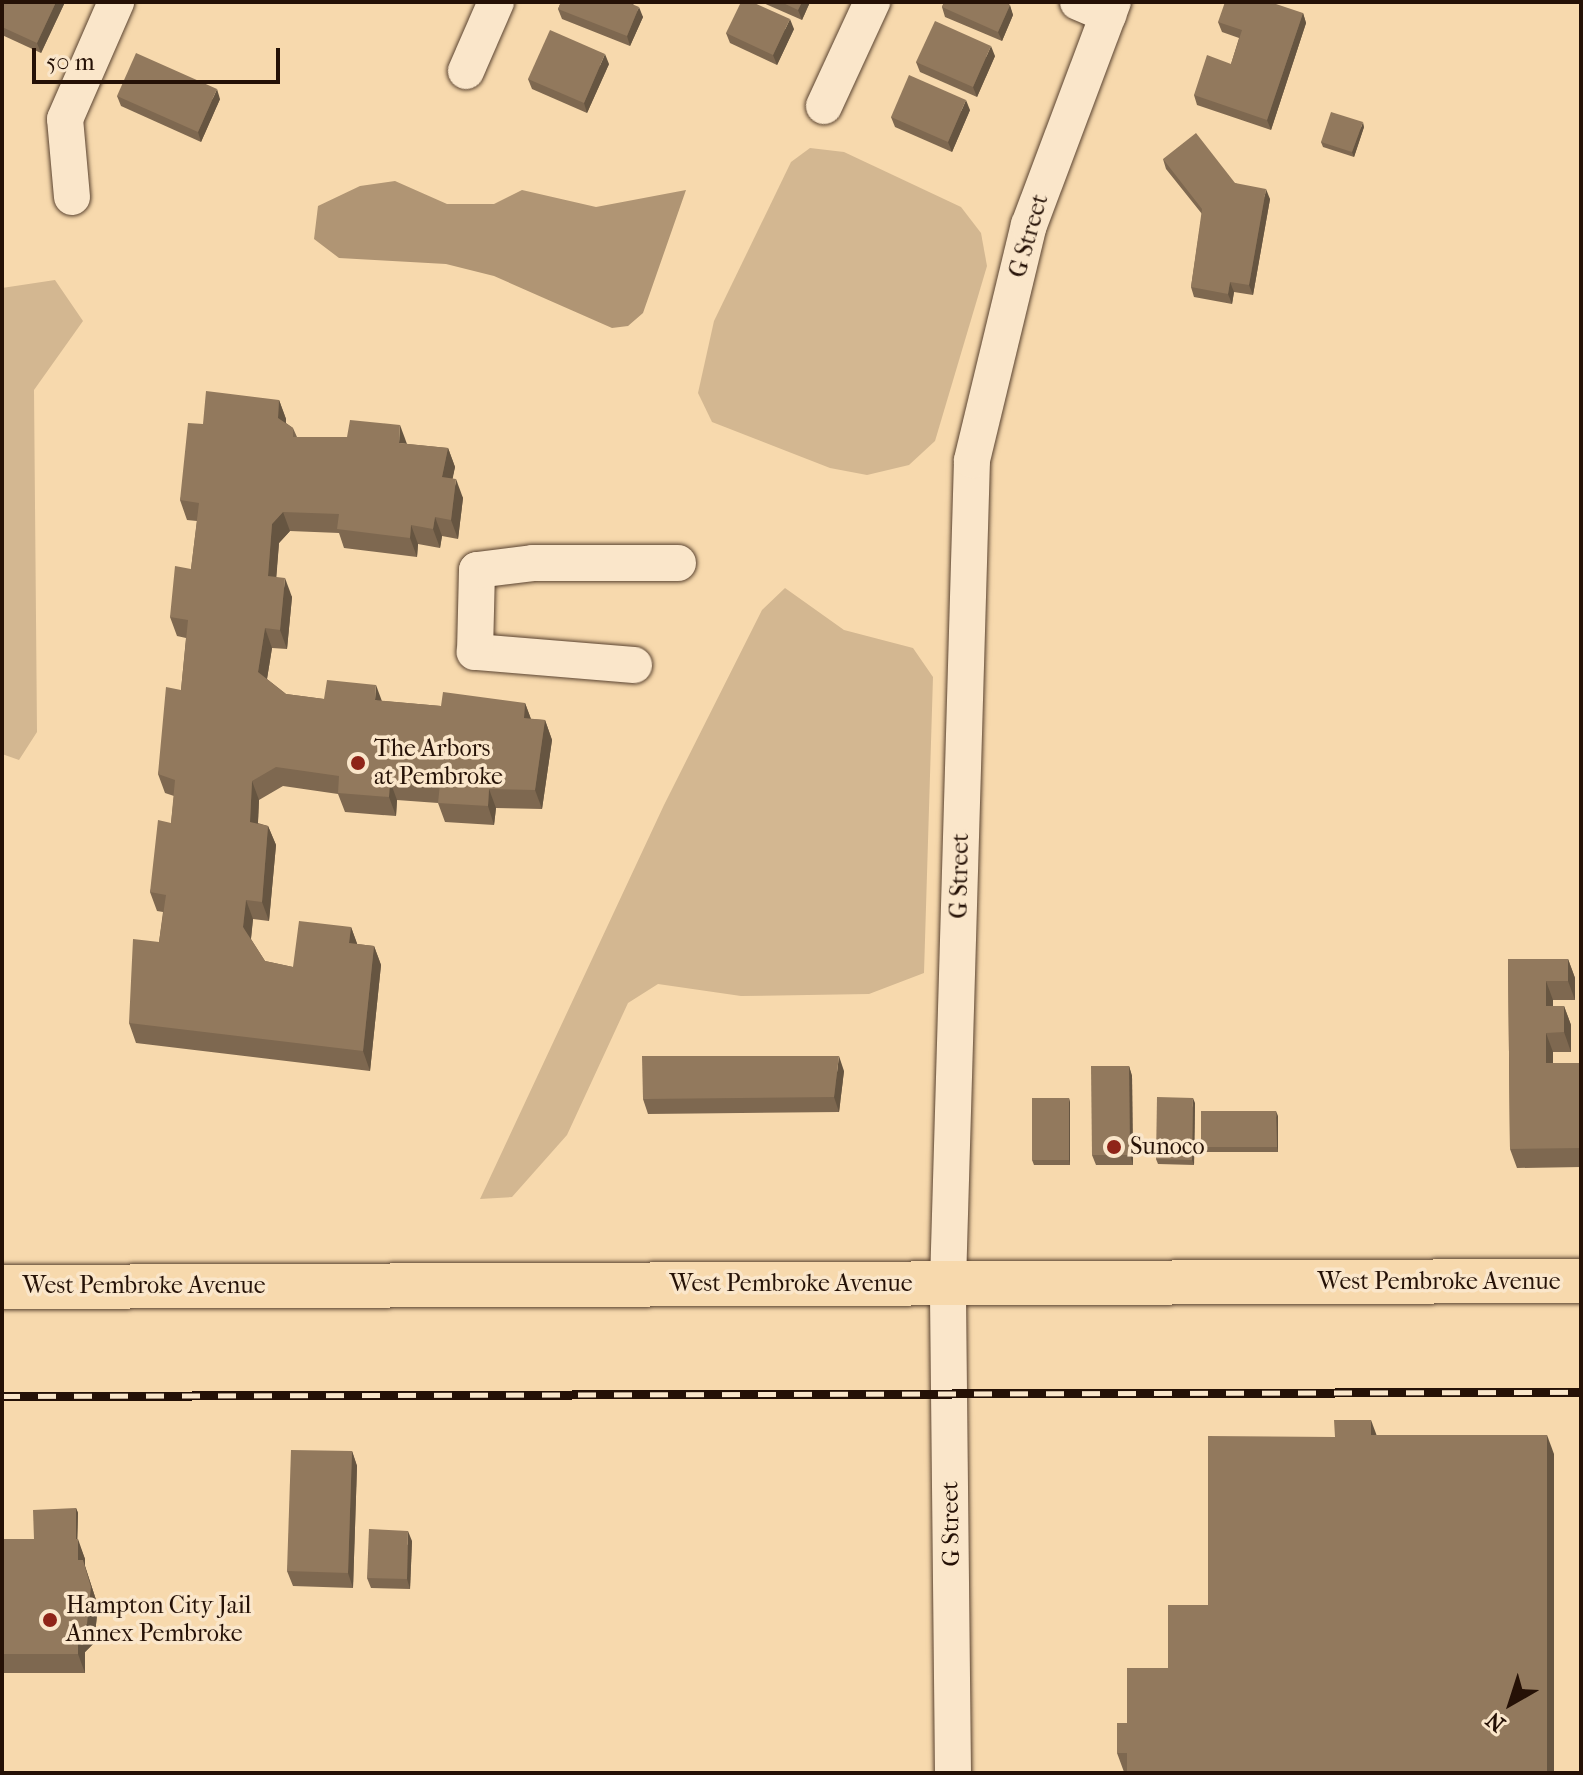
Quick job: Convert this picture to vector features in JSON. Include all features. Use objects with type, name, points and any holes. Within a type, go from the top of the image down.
[{"type":"main road","name":"West Pembroke Avenue","points":[[2,1287],[1581,1281]]},
{"type":"street","points":[[72,197],[65,119],[116,2]]},
{"type":"street","points":[[466,71],[496,2]]},
{"type":"street","points":[[824,106],[872,2]]},
{"type":"street","name":"G Street","points":[[953,1773],[948,1283],[972,460],[1029,225],[1100,6]]},
{"type":"street","points":[[634,665],[475,652],[477,570],[533,563],[678,563]]},
{"type":"shaded area","points":[[810,148],[844,152],[961,207],[981,233],[987,266],[935,441],[909,465],[867,475],[830,468],[712,422],[698,393],[714,321],[791,162]]},
{"type":"shaded area","points":[[395,181],[447,204],[494,204],[522,190],[596,207],[686,190],[643,313],[628,326],[612,328],[494,276],[446,264],[339,258],[314,239],[318,206],[360,186]]},
{"type":"shaded area","points":[[55,280],[83,321],[34,390],[37,732],[19,760],[2,754],[2,288]]},
{"type":"shaded area","points":[[785,588],[844,630],[913,648],[933,677],[924,973],[869,994],[741,996],[658,984],[628,1003],[567,1135],[512,1197],[480,1199],[664,805],[762,610]]},
{"type":"building","points":[[2,2],[56,2],[37,43],[2,27]]},
{"type":"building","points":[[561,2],[627,2],[639,7],[627,36],[558,9]]},
{"type":"building","points":[[741,2],[752,2],[790,19],[773,55],[726,33]]},
{"type":"building","points":[[781,2],[802,2],[798,10]]},
{"type":"building","points":[[944,2],[1003,2],[1010,5],[998,32],[942,7]]},
{"type":"building","points":[[1225,2],[1270,2],[1303,13],[1267,120],[1194,95],[1207,55],[1231,64],[1242,30],[1218,22]]},
{"type":"building","points":[[935,21],[991,46],[973,87],[916,62]]},
{"type":"building","points":[[550,30],[605,54],[584,103],[528,79]]},
{"type":"building","points":[[136,53],[217,89],[198,132],[117,96]]},
{"type":"building","points":[[909,75],[966,100],[948,142],[891,117]]},
{"type":"building","points":[[1331,112],[1363,122],[1352,152],[1321,142]]},
{"type":"building","points":[[1196,133],[1235,183],[1266,189],[1249,285],[1230,282],[1228,294],[1191,287],[1202,209],[1163,159]]},
{"type":"building","name":"The Arbors at Pembroke","points":[[206,391],[279,400],[278,418],[293,428],[293,437],[347,437],[350,420],[400,425],[399,443],[448,448],[442,477],[456,479],[451,520],[435,517],[433,529],[411,525],[410,538],[337,529],[339,514],[283,512],[272,524],[268,576],[285,578],[280,630],[265,628],[258,672],[286,694],[324,699],[327,680],[376,685],[375,700],[441,706],[443,692],[525,703],[524,718],[545,720],[535,790],[489,789],[488,806],[438,803],[440,784],[390,781],[389,797],[338,793],[339,776],[276,767],[252,781],[250,822],[268,826],[262,902],[246,900],[243,927],[265,961],[293,967],[299,921],[351,927],[349,943],[374,946],[363,1051],[129,1023],[133,939],[159,942],[166,895],[150,892],[158,820],[171,823],[175,780],[158,774],[166,687],[181,690],[188,620],[170,617],[175,566],[191,569],[199,503],[180,500],[188,423],[203,424]]},
{"type":"building","points":[[1508,959],[1568,959],[1568,981],[1546,981],[1546,1006],[1564,1006],[1564,1032],[1546,1033],[1546,1063],[1581,1063],[1581,1148],[1510,1149]]},
{"type":"building","points":[[642,1056],[839,1056],[834,1097],[643,1099]]},
{"type":"building","points":[[1091,1066],[1129,1066],[1130,1155],[1092,1155]]},
{"type":"building","points":[[1157,1097],[1193,1098],[1192,1160],[1156,1159]]},
{"type":"building","points":[[1032,1098],[1069,1098],[1069,1160],[1032,1160]]},
{"type":"building","points":[[1201,1111],[1276,1111],[1277,1147],[1201,1147]]},
{"type":"building","points":[[1334,1420],[1371,1420],[1371,1435],[1547,1435],[1547,1773],[1127,1773],[1127,1753],[1117,1753],[1117,1723],[1127,1723],[1127,1668],[1168,1668],[1168,1605],[1208,1605],[1208,1436],[1335,1437]]},
{"type":"building","points":[[291,1450],[352,1451],[348,1573],[287,1571]]},
{"type":"building","points":[[76,1508],[76,1539],[34,1539],[33,1510]]},
{"type":"building","points":[[369,1529],[408,1531],[407,1579],[367,1578]]},
{"type":"building","name":"Hampton City Jail Annex Pembroke","points":[[2,1539],[78,1539],[78,1560],[83,1560],[91,1587],[87,1624],[78,1633],[78,1654],[2,1654]]},
{"type":"railway","points":[[2,1396],[1581,1392]]},
{"type":"place","name":"The Arbors at Pembroke","points":[[358,763]]},
{"type":"place","name":"Sunoco","points":[[1114,1147]]},
{"type":"place","name":"Hampton City Jail Annex Pembroke","points":[[50,1620]]}]
